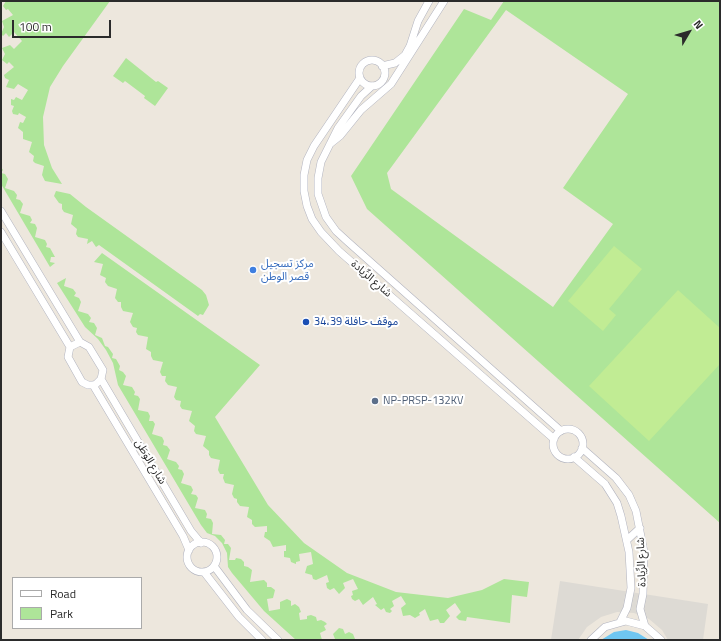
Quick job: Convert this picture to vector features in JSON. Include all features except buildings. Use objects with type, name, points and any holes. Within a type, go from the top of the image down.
[{"type":"street","points":[[382,66],[395,62],[407,52],[418,21],[429,1]]},
{"type":"street","name":"شارع الرِّيادة","points":[[329,145],[340,136],[361,110],[391,84],[444,1]]},
{"type":"street","points":[[374,61],[382,66],[385,73],[382,81],[372,86],[366,84],[360,78],[361,67],[366,62],[374,61]]},
{"type":"street","name":"شارع الرِّيادة","points":[[360,78],[314,146],[307,160],[304,175],[304,191],[312,220],[339,251],[554,439]]},
{"type":"street","name":"شارع الرِّيادة","points":[[372,86],[358,100],[329,145],[319,170],[318,186],[321,206],[331,225],[348,242],[561,431]]},
{"type":"street","points":[[1,211],[80,342],[89,347],[101,367],[103,373],[101,380],[92,385],[86,385],[81,380],[68,357],[70,347],[1,232]]},
{"type":"street","points":[[70,347],[80,342]]},
{"type":"street","name":"شارع الوَطَن","points":[[101,380],[191,531],[201,543]]},
{"type":"street","name":"شارع الوَطَن","points":[[92,385],[183,536],[189,550]]},
{"type":"street","points":[[569,429],[576,432],[582,441],[582,448],[574,457],[565,458],[558,455],[554,448],[554,439],[561,431],[569,429]]},
{"type":"street","name":"شارع الرِّيادة","points":[[582,448],[610,472],[625,489],[632,502],[640,528],[644,562],[640,609],[645,626]]},
{"type":"street","name":"شارع الرِّيادة","points":[[574,457],[599,478],[610,490],[619,510],[627,540],[631,568],[631,592],[627,608],[620,622]]},
{"type":"street","points":[[627,540],[640,528]]},
{"type":"street","points":[[201,543],[208,544],[214,549],[216,556],[214,566],[204,572],[196,571],[190,566],[187,558],[189,550],[194,545],[201,543]]},
{"type":"street","points":[[214,566],[247,610],[278,640]]},
{"type":"street","points":[[204,572],[239,617],[262,640]]},
{"type":"street","points":[[591,640],[605,627],[620,622],[632,622],[645,626],[661,640]]},
{"type":"green space","points":[[6,1],[110,1],[63,66],[50,87],[43,117],[44,145],[52,168],[62,184],[45,181],[42,175],[44,166],[35,163],[33,161],[34,156],[29,152],[32,142],[23,139],[23,132],[18,128],[20,122],[23,123],[26,117],[19,113],[18,115],[13,114],[12,111],[14,106],[11,105],[11,99],[14,100],[16,97],[22,100],[28,90],[18,84],[14,89],[6,87],[9,80],[5,78],[4,75],[14,67],[9,62],[7,64],[2,60],[5,54],[2,48],[10,45],[14,49],[22,41],[14,32],[9,37],[6,33],[3,36],[1,34],[4,27],[2,21],[13,15],[3,6]]},
{"type":"green space","points":[[504,1],[720,1],[720,523],[367,209],[351,176],[464,9],[491,20]],"holes":[[[506,10],[628,94],[563,188],[613,224],[553,307],[391,189],[387,173]]]},
{"type":"green space","points":[[126,58],[156,82],[158,81],[168,88],[155,106],[144,98],[145,96],[125,81],[123,83],[113,76]]},
{"type":"green space","points":[[1,173],[5,174],[8,179],[5,188],[14,191],[17,195],[16,199],[20,200],[23,204],[20,213],[30,216],[32,220],[30,223],[35,224],[37,228],[35,237],[45,240],[47,244],[46,247],[50,248],[55,257],[51,257],[50,262],[55,263],[50,267],[1,184]]},
{"type":"green space","points":[[56,191],[70,194],[202,290],[206,295],[209,305],[203,315],[200,314],[198,316],[99,245],[96,247],[92,241],[87,244],[88,239],[78,237],[76,234],[77,229],[71,224],[73,215],[64,212],[62,209],[62,204],[59,203],[54,196]]},
{"type":"green space","points":[[614,246],[642,269],[609,309],[616,315],[603,331],[568,301]]},
{"type":"green space","points":[[102,253],[260,365],[215,417],[268,505],[304,543],[347,573],[396,592],[448,598],[482,590],[504,579],[529,582],[527,597],[512,595],[510,623],[467,617],[466,621],[459,620],[456,617],[461,612],[455,603],[446,610],[450,616],[444,623],[440,623],[438,619],[430,621],[425,609],[415,618],[410,615],[403,616],[401,608],[406,604],[401,596],[392,601],[394,606],[390,609],[392,611],[390,613],[386,612],[384,608],[381,610],[375,605],[377,604],[373,597],[363,605],[359,599],[355,601],[352,599],[352,591],[358,589],[353,579],[343,583],[345,588],[339,594],[334,588],[330,590],[327,588],[326,583],[329,582],[327,575],[316,580],[313,579],[312,575],[305,573],[307,566],[313,564],[311,552],[299,554],[300,561],[296,562],[296,564],[291,562],[290,558],[284,557],[286,545],[273,547],[270,541],[264,537],[265,532],[267,532],[267,526],[255,527],[252,524],[252,520],[247,517],[249,507],[240,506],[237,499],[234,498],[232,494],[234,485],[225,483],[223,478],[224,474],[220,474],[218,470],[220,460],[211,458],[209,451],[203,446],[206,436],[196,434],[194,431],[195,426],[189,421],[192,411],[182,409],[180,406],[181,401],[176,400],[174,397],[177,387],[168,385],[165,381],[166,376],[162,376],[160,372],[163,362],[153,360],[151,352],[146,349],[148,337],[138,335],[136,332],[137,328],[133,327],[130,322],[133,313],[123,311],[121,302],[118,302],[115,298],[117,289],[108,286],[105,282],[106,278],[100,275],[103,264],[94,262]]},
{"type":"green space","points":[[66,278],[64,286],[73,289],[76,293],[74,296],[79,298],[81,302],[78,311],[88,314],[91,318],[89,322],[94,323],[97,328],[95,335],[102,338],[105,346],[108,347],[113,354],[112,358],[116,359],[120,366],[119,370],[126,376],[123,385],[132,387],[135,392],[134,395],[138,396],[140,399],[138,410],[148,412],[150,416],[149,421],[153,421],[155,424],[152,434],[162,437],[164,441],[163,445],[167,446],[170,450],[167,459],[176,462],[179,466],[178,469],[182,470],[184,474],[181,483],[191,486],[193,490],[191,494],[196,495],[198,498],[195,508],[205,510],[207,514],[206,518],[211,519],[213,523],[212,534],[221,535],[225,540],[224,544],[228,544],[231,548],[229,560],[235,560],[236,558],[241,559],[244,562],[244,566],[252,570],[250,582],[264,580],[267,583],[267,587],[271,587],[275,590],[273,598],[267,599],[269,611],[280,609],[280,602],[287,599],[291,601],[291,606],[295,604],[299,607],[301,612],[299,613],[300,620],[307,619],[307,616],[311,615],[316,617],[317,621],[321,620],[325,622],[327,624],[324,626],[326,630],[320,633],[322,640],[296,640],[264,611],[232,573],[228,567],[227,553],[222,543],[215,536],[207,533],[201,525],[118,385],[113,363],[106,350],[98,339],[85,327],[57,283]]},
{"type":"green space","points":[[678,290],[720,328],[720,364],[649,441],[589,386]]},
{"type":"green space","points":[[339,628],[343,629],[345,634],[349,632],[353,634],[355,639],[333,640],[335,639],[333,634]]},
{"type":"shaded area","points":[[560,581],[708,604],[703,640],[668,640],[662,630],[649,619],[634,613],[617,612],[601,617],[587,627],[578,640],[551,640]]},
{"type":"water","points":[[626,630],[638,633],[649,640],[601,640],[614,632]]},
{"type":"place","name":"مركز تسجيل قصر الوطن","points":[[253,270]]},
{"type":"place","name":"موقف حافلة 34،39","points":[[306,322]]},
{"type":"place","name":"NP-PRSP-132KV","points":[[375,401]]}]
